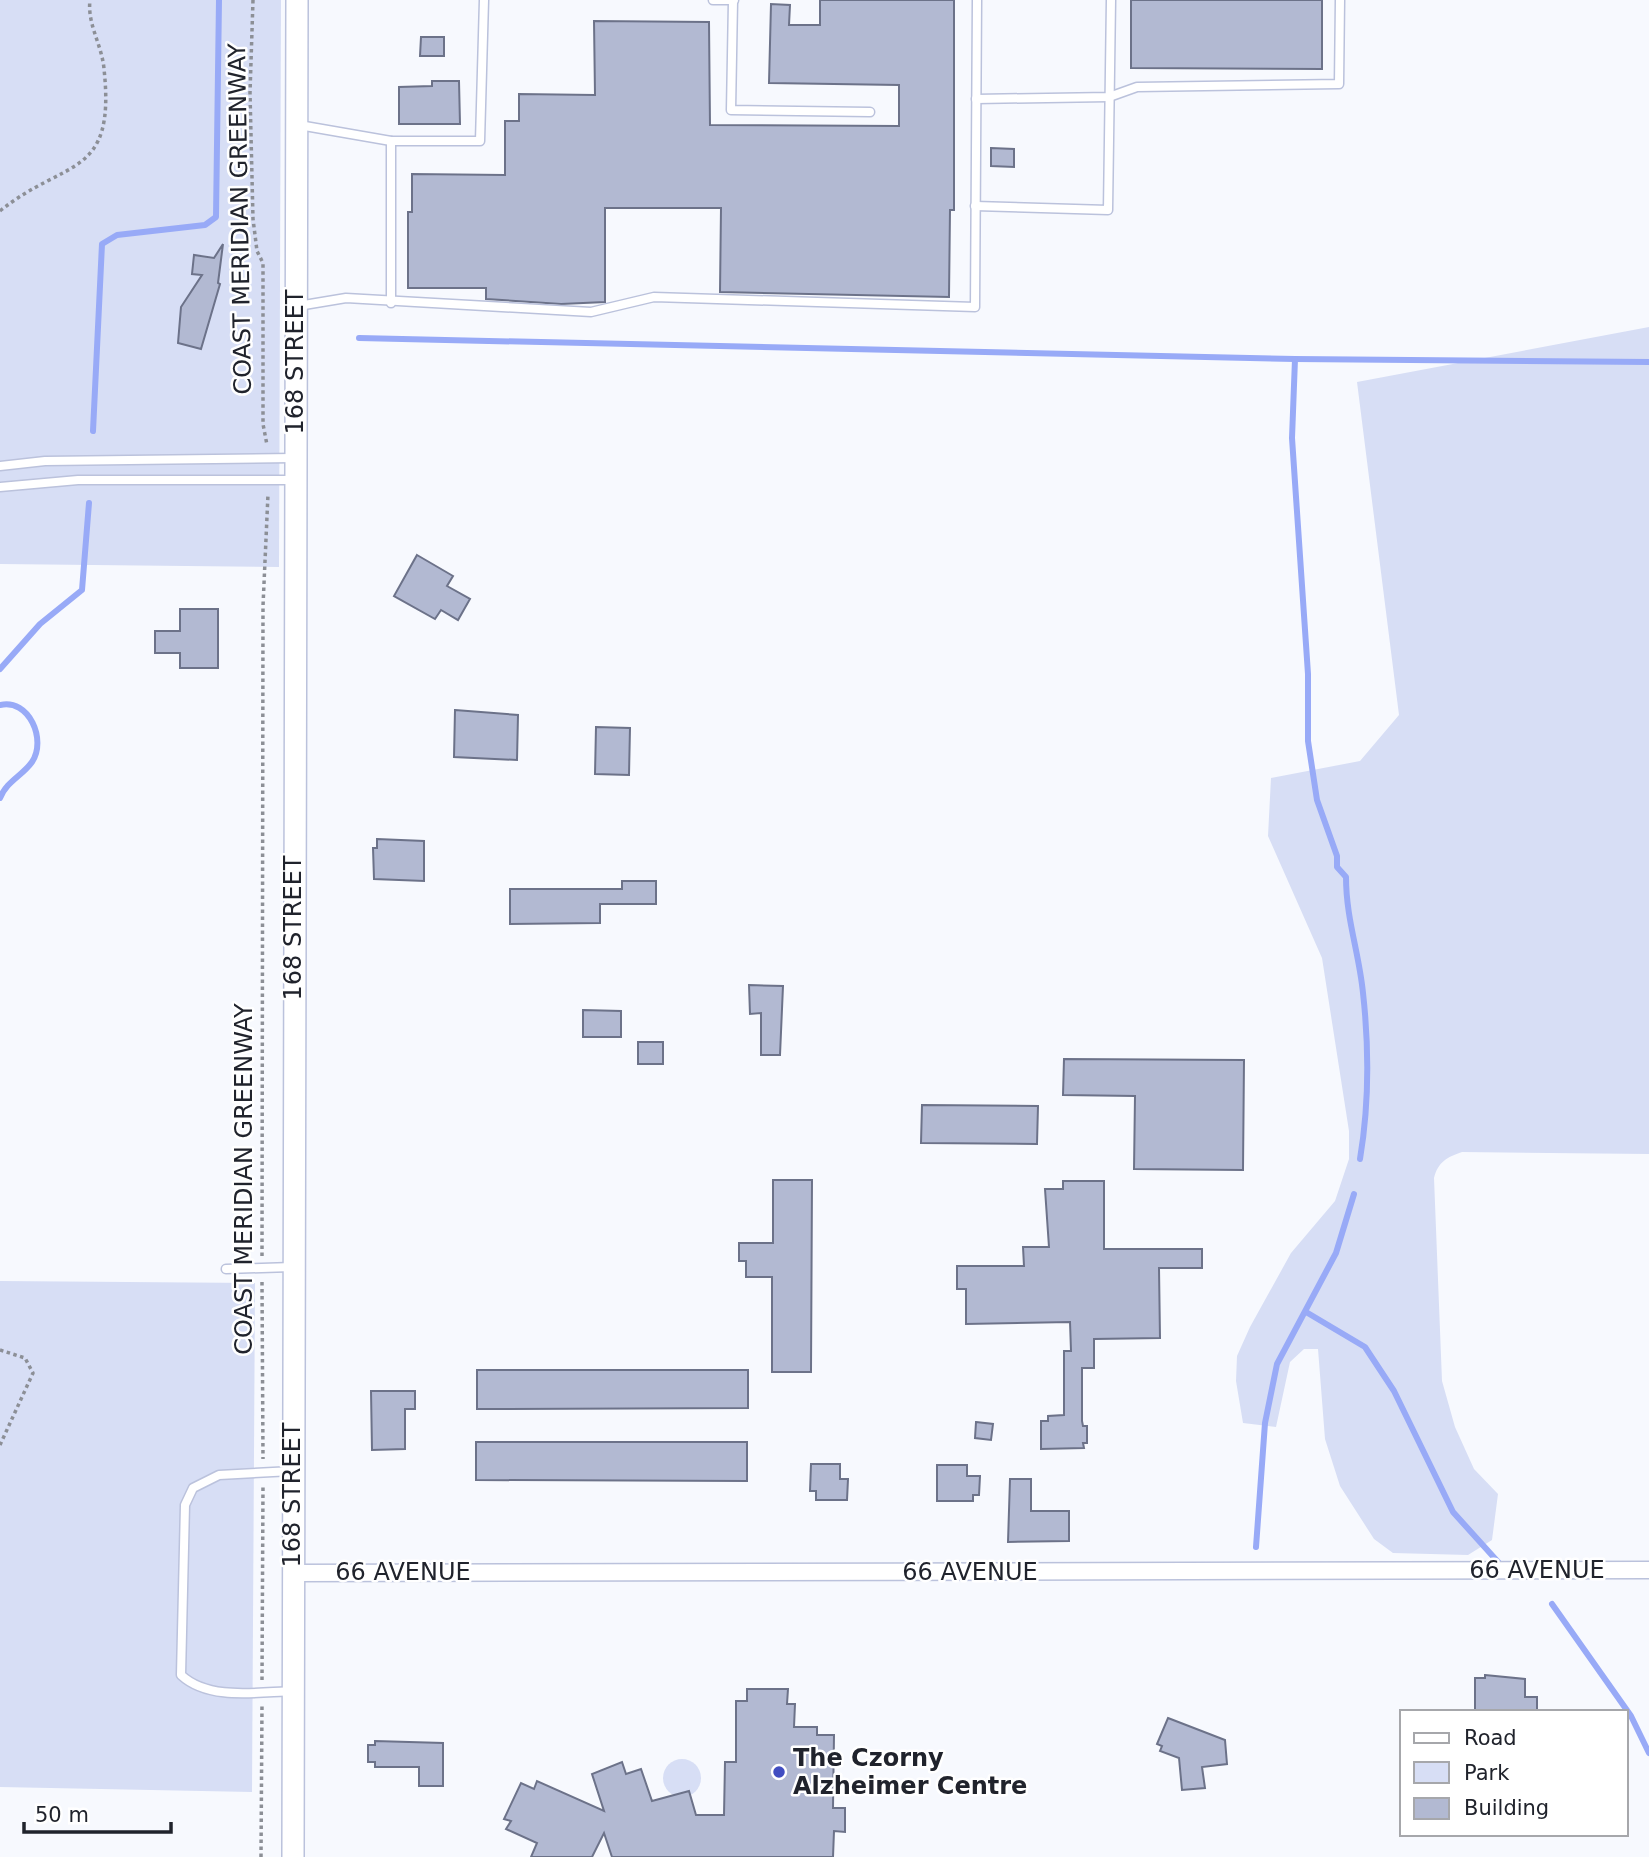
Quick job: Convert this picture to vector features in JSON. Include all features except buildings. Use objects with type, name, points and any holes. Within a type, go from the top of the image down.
[{"type":"main road","name":"168 STREET","points":[[293,1857],[294,458],[298,0]]},
{"type":"street","name":"66 AVENUE","points":[[292,1573],[1649,1570]]},
{"type":"lane","points":[[296,124],[391,141],[480,141],[484,0]]},
{"type":"lane","points":[[713,0],[733,0],[731,110],[870,112]]},
{"type":"lane","points":[[295,306],[346,298],[391,303],[591,312],[654,297],[975,307],[977,0]]},
{"type":"lane","points":[[975,206],[1108,210],[1111,0]]},
{"type":"lane","points":[[976,99],[1109,97],[1137,87],[1339,84],[1340,0]]},
{"type":"lane","points":[[391,141],[391,303]]},
{"type":"lane","points":[[0,466],[45,461],[294,458]]},
{"type":"lane","points":[[0,487],[78,480],[295,480]]},
{"type":"lane","points":[[226,1269],[292,1267]]},
{"type":"lane","points":[[292,1471],[219,1475],[193,1488],[185,1505],[181,1675],[205,1689],[293,1691]]},
{"type":"path","points":[[0,211],[32,188],[63,176],[94,150],[103,124],[107,92],[103,61],[91,23],[90,0]]},
{"type":"path","name":"COAST MERIDIAN GREENWAY","points":[[253,0],[250,93],[253,219],[257,251],[263,264],[261,317],[263,424],[266,437]]},
{"type":"path","name":"COAST MERIDIAN GREENWAY","points":[[261,1857],[263,606],[268,501]]},
{"type":"path","points":[[0,1350],[25,1358],[33,1373],[0,1445]]},
{"type":"green space","points":[[0,0],[281,0],[279,567],[0,564]]},
{"type":"green space","points":[[1649,327],[1649,1154],[1462,1152],[1448,1158],[1438,1168],[1434,1178],[1442,1381],[1455,1427],[1474,1469],[1498,1494],[1492,1540],[1468,1555],[1393,1553],[1374,1539],[1340,1486],[1325,1439],[1318,1349],[1304,1349],[1290,1362],[1276,1427],[1243,1423],[1236,1381],[1237,1356],[1250,1327],[1291,1253],[1335,1201],[1349,1159],[1349,1131],[1322,958],[1268,836],[1271,778],[1360,761],[1399,715],[1357,382]]},
{"type":"green space","points":[[0,1281],[255,1283],[252,1792],[0,1787]]},
{"type":"green space","points":[[682,1759],[695,1765],[701,1778],[695,1791],[682,1797],[669,1791],[663,1778],[669,1765]]},
{"type":"waterway","points":[[93,431],[102,244],[117,235],[205,225],[216,217],[219,0]]},
{"type":"waterway","points":[[359,338],[1295,359],[1649,362]]},
{"type":"waterway","points":[[1295,359],[1292,438],[1308,674],[1308,741],[1317,800],[1337,856],[1337,867],[1346,877],[1348,907],[1363,993],[1367,1076],[1360,1159]]},
{"type":"waterway","points":[[0,669],[40,624],[82,590],[89,503]]},
{"type":"waterway","points":[[0,705],[10,705],[27,714],[36,732],[37,743],[32,762],[0,798]]},
{"type":"waterway","points":[[1256,1547],[1265,1423],[1277,1364],[1336,1253],[1354,1194]]},
{"type":"waterway","points":[[1306,1312],[1365,1347],[1394,1391],[1453,1512],[1499,1563]]},
{"type":"waterway","points":[[1552,1604],[1627,1710]]},
{"type":"waterway","points":[[1628,1712],[1649,1753]]},
{"type":"place","name":"The Czorny Alzheimer Centre","points":[[779,1772]]}]
